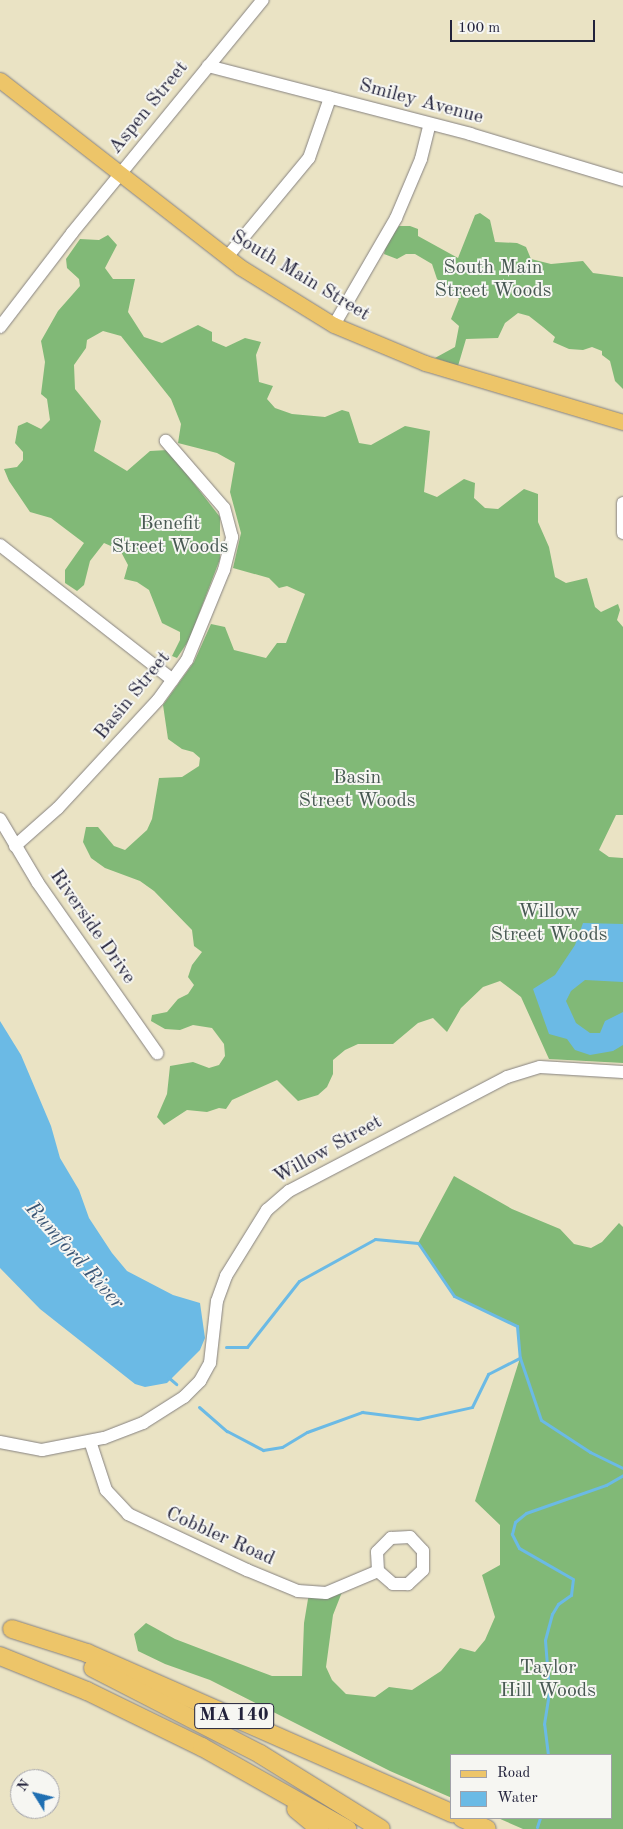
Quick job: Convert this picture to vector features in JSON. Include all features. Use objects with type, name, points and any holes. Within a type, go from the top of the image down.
[{"type":"highway","name":"MA 140","points":[[6,1627],[87,1653],[450,1812]]},
{"type":"highway","points":[[6,1627],[184,1713],[319,1789],[381,1829]]},
{"type":"highway","name":"MA 140","points":[[0,1656],[87,1691],[236,1766],[347,1829]]},
{"type":"highway","points":[[236,1766],[320,1829]]},
{"type":"highway","points":[[464,1819],[487,1829]]},
{"type":"main road","name":"South Main Street","points":[[0,80],[227,257],[334,324],[425,362],[623,422]]},
{"type":"street","name":"Aspen Street","points":[[0,327],[119,174],[263,0]]},
{"type":"street","name":"Smiley Avenue","points":[[208,66],[430,124],[623,180]]},
{"type":"street","points":[[227,257],[309,158],[330,98]]},
{"type":"street","points":[[334,324],[396,218],[420,159],[430,124]]},
{"type":"street","name":"Basin Street","points":[[15,846],[58,808],[112,752],[173,680],[197,638],[224,570],[232,537],[224,508],[166,441]]},
{"type":"street","points":[[623,503],[623,533]]},
{"type":"street","points":[[0,545],[173,680]]},
{"type":"street","name":"Riverside Drive","points":[[0,820],[15,846],[157,1053]]},
{"type":"street","name":"Willow Street","points":[[0,1442],[42,1450],[90,1441],[127,1430],[159,1415],[200,1381],[214,1352],[217,1301],[226,1276],[268,1210],[289,1191],[507,1077],[540,1067],[623,1072]]},
{"type":"street","name":"Cobbler Road","points":[[90,1441],[106,1490],[128,1514],[142,1523],[298,1590],[326,1593],[378,1571]]},
{"type":"green space","name":"South Main Street Woods","points":[[480,213],[490,220],[495,242],[517,243],[526,247],[531,259],[551,264],[583,261],[593,273],[623,277],[623,389],[615,381],[610,361],[602,355],[602,351],[592,347],[583,350],[569,349],[553,342],[555,337],[543,327],[529,316],[518,313],[505,323],[498,338],[466,339],[458,366],[435,358],[455,347],[459,326],[451,319],[459,299],[437,279],[432,264],[415,254],[406,254],[397,259],[384,254],[387,241],[399,226],[410,226],[418,229],[418,236],[458,258],[475,215]]},
{"type":"green space","name":"Basin Street Woods","points":[[108,235],[117,245],[105,268],[113,279],[135,279],[128,312],[144,337],[162,343],[198,325],[212,332],[212,341],[226,347],[245,338],[261,342],[256,355],[259,382],[273,386],[267,399],[275,408],[292,414],[325,417],[342,410],[349,412],[359,443],[371,445],[405,426],[430,431],[424,492],[437,497],[464,479],[475,483],[474,498],[485,508],[498,509],[524,489],[538,494],[538,522],[549,547],[555,577],[566,583],[587,578],[595,607],[601,612],[618,604],[620,610],[617,620],[623,627],[623,815],[616,815],[599,850],[609,857],[623,858],[623,1063],[549,1059],[521,997],[500,981],[483,987],[461,1008],[447,1032],[433,1018],[418,1023],[393,1044],[358,1044],[345,1050],[333,1060],[333,1074],[327,1087],[318,1095],[298,1101],[277,1080],[232,1100],[226,1109],[219,1108],[207,1112],[187,1110],[164,1125],[157,1117],[167,1094],[170,1066],[193,1062],[209,1068],[219,1065],[225,1056],[224,1044],[212,1028],[193,1025],[180,1030],[165,1029],[151,1021],[152,1015],[167,1012],[178,999],[188,994],[194,985],[188,977],[192,965],[202,952],[194,946],[192,930],[154,891],[140,881],[105,868],[91,858],[83,842],[86,827],[98,827],[114,846],[125,850],[147,830],[152,819],[159,778],[182,777],[199,766],[200,758],[193,752],[182,749],[168,739],[163,705],[194,662],[211,624],[225,627],[234,650],[266,658],[277,643],[286,643],[305,594],[287,586],[279,588],[269,578],[233,568],[241,533],[230,492],[235,463],[217,453],[178,443],[181,424],[171,399],[121,336],[103,331],[87,340],[86,348],[74,365],[75,389],[101,421],[94,451],[127,471],[150,451],[168,450],[220,517],[220,559],[189,640],[177,658],[172,656],[180,640],[180,632],[162,623],[149,590],[137,582],[124,579],[128,565],[120,550],[104,543],[90,561],[84,585],[77,591],[65,583],[65,570],[84,543],[51,518],[30,512],[9,481],[4,469],[17,467],[23,460],[23,452],[15,443],[18,426],[27,422],[41,429],[50,420],[47,399],[41,394],[45,362],[41,341],[58,311],[80,286],[79,279],[67,268],[66,259],[80,239],[99,240]]},
{"type":"green space","name":"Taylor Hill Woods","points":[[454,1176],[512,1209],[560,1229],[574,1244],[591,1248],[602,1242],[619,1223],[623,1227],[623,1829],[523,1829],[500,1819],[613,1819],[613,1754],[450,1754],[450,1797],[390,1771],[210,1680],[165,1664],[138,1651],[134,1634],[146,1623],[175,1639],[272,1676],[302,1676],[304,1623],[309,1593],[344,1587],[333,1615],[326,1667],[332,1680],[346,1694],[375,1697],[389,1687],[412,1690],[441,1671],[460,1648],[475,1652],[485,1640],[495,1617],[482,1575],[500,1565],[500,1525],[475,1501],[520,1358],[517,1326],[454,1296],[418,1243]]},
{"type":"water","points":[[583,923],[623,924],[623,982],[585,980],[571,991],[566,1001],[576,1023],[590,1033],[600,1033],[605,1021],[623,1012],[623,1045],[613,1051],[590,1055],[575,1050],[567,1039],[549,1034],[533,989],[555,975],[575,945]]},
{"type":"water","points":[[0,1021],[21,1055],[51,1126],[60,1158],[79,1190],[89,1218],[112,1253],[127,1271],[173,1295],[200,1303],[205,1338],[200,1350],[167,1383],[145,1387],[135,1384],[40,1309],[0,1268]]},
{"type":"waterway","name":"Rumford River","points":[[226,1347],[247,1347],[299,1281],[375,1239],[418,1243],[454,1296],[517,1326],[520,1358],[541,1420],[590,1452],[623,1468]]},
{"type":"waterway","name":"Rumford River","points":[[199,1407],[227,1431],[263,1450],[282,1447],[307,1432],[362,1412],[418,1419],[472,1407],[488,1374],[520,1358]]},
{"type":"waterway","name":"Rumford River","points":[[168,1377],[176,1384]]},
{"type":"waterway","points":[[548,1754],[544,1724],[549,1691],[545,1640],[552,1614],[558,1604],[571,1595],[573,1579],[519,1548],[512,1534],[515,1522],[526,1513],[606,1485],[623,1475]]},
{"type":"waterway","points":[[537,1827],[540,1819]]},
{"type":"park label","name":"Benefit Street Woods","points":[[170,536]]},
{"type":"park label","name":"Willow Street Woods","points":[[549,924]]}]
